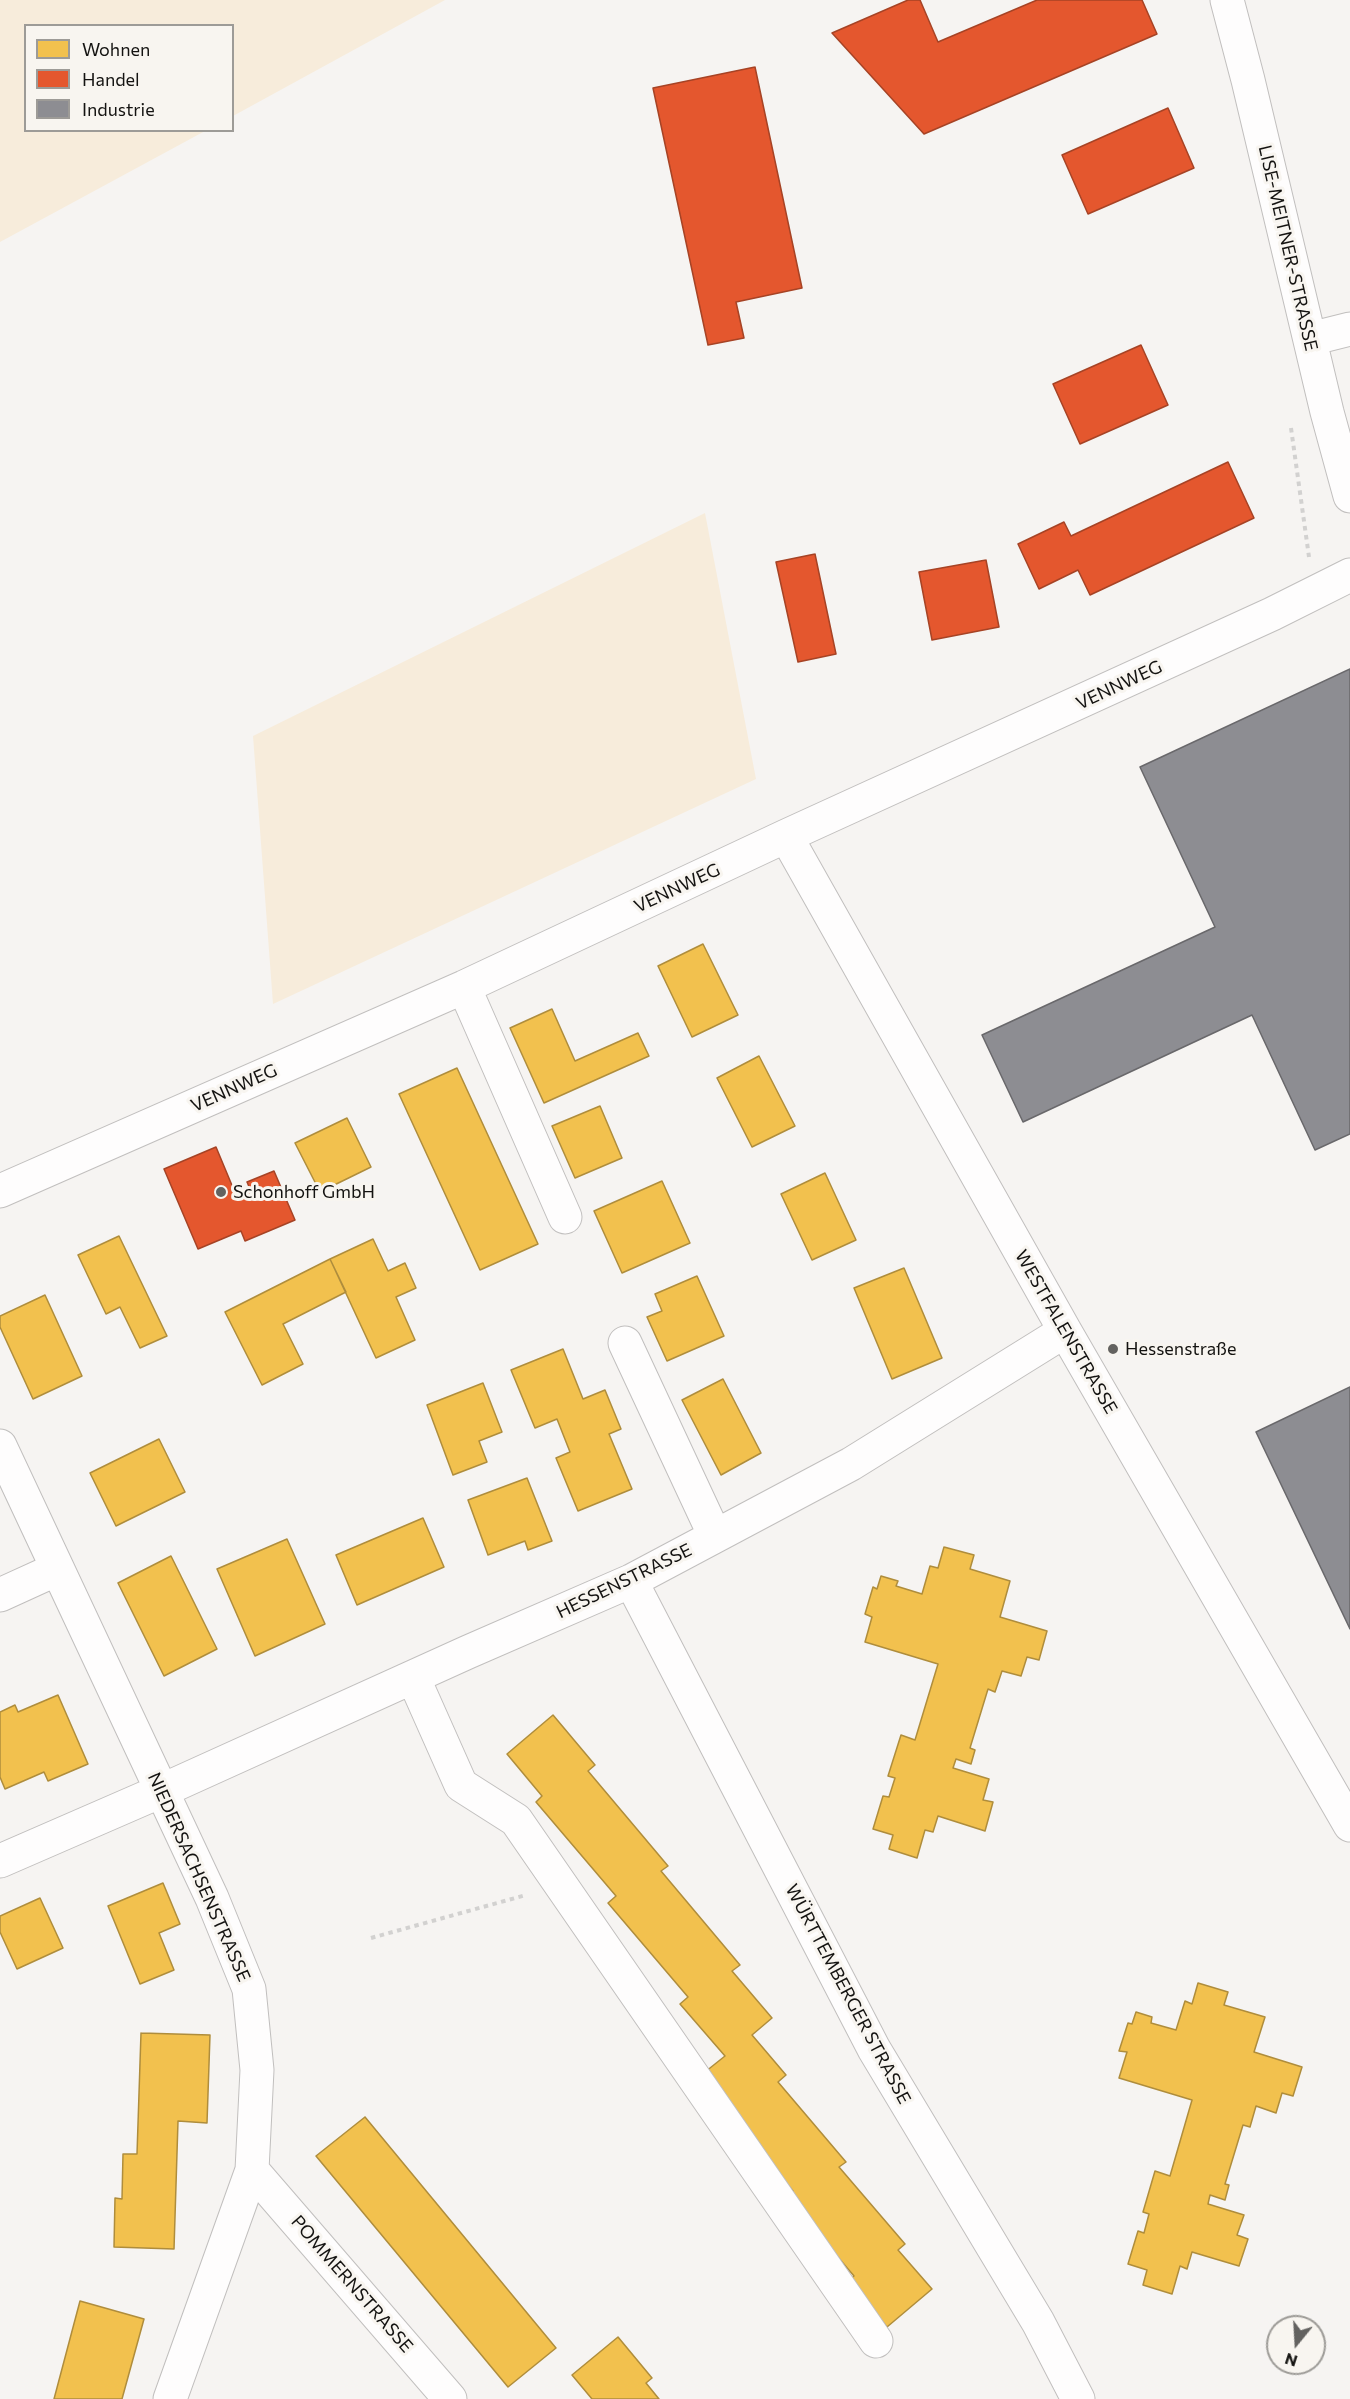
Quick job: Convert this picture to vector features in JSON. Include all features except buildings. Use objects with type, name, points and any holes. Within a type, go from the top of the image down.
[{"type":"street","name":"LISE-MEITNER-STRASSE","points":[[1227,0],[1350,496]]},
{"type":"street","points":[[1310,339],[1350,329]]},
{"type":"street","name":"VENNWEG","points":[[0,1191],[464,987],[786,836],[1272,614],[1350,575]]},
{"type":"street","name":"WESTFALENSTRASSE","points":[[786,836],[1065,1331],[1350,1824]]},
{"type":"street","points":[[464,987],[565,1217]]},
{"type":"street","name":"HESSENSTRASSE","points":[[0,1861],[631,1581],[851,1464],[1065,1331]]},
{"type":"street","points":[[625,1343],[715,1536]]},
{"type":"street","name":"NIEDERSACHSENSTRASSE","points":[[0,1446],[212,1898],[249,1989],[257,2070],[252,2170],[170,2399]]},
{"type":"street","points":[[0,1595],[57,1569]]},
{"type":"street","name":"WÜRTTEMBERGER STRASSE","points":[[631,1581],[874,2049],[1038,2322],[1078,2399]]},
{"type":"street","points":[[413,1677],[460,1785],[516,1820],[876,2341]]},
{"type":"street","name":"POMMERNSTRASSE","points":[[252,2170],[450,2399]]},
{"type":"path","points":[[370,1938],[561,1886]]},
{"type":"shaded area","points":[[0,0],[445,0],[234,115],[234,24],[24,24],[24,132],[203,132],[0,242]]},
{"type":"shaded area","points":[[705,513],[756,779],[273,1004],[253,736]]},
{"type":"place","name":"Schonhoff GmbH","points":[[221,1192]]},
{"type":"place","name":"Hessenstraße","points":[[1113,1349]]}]
